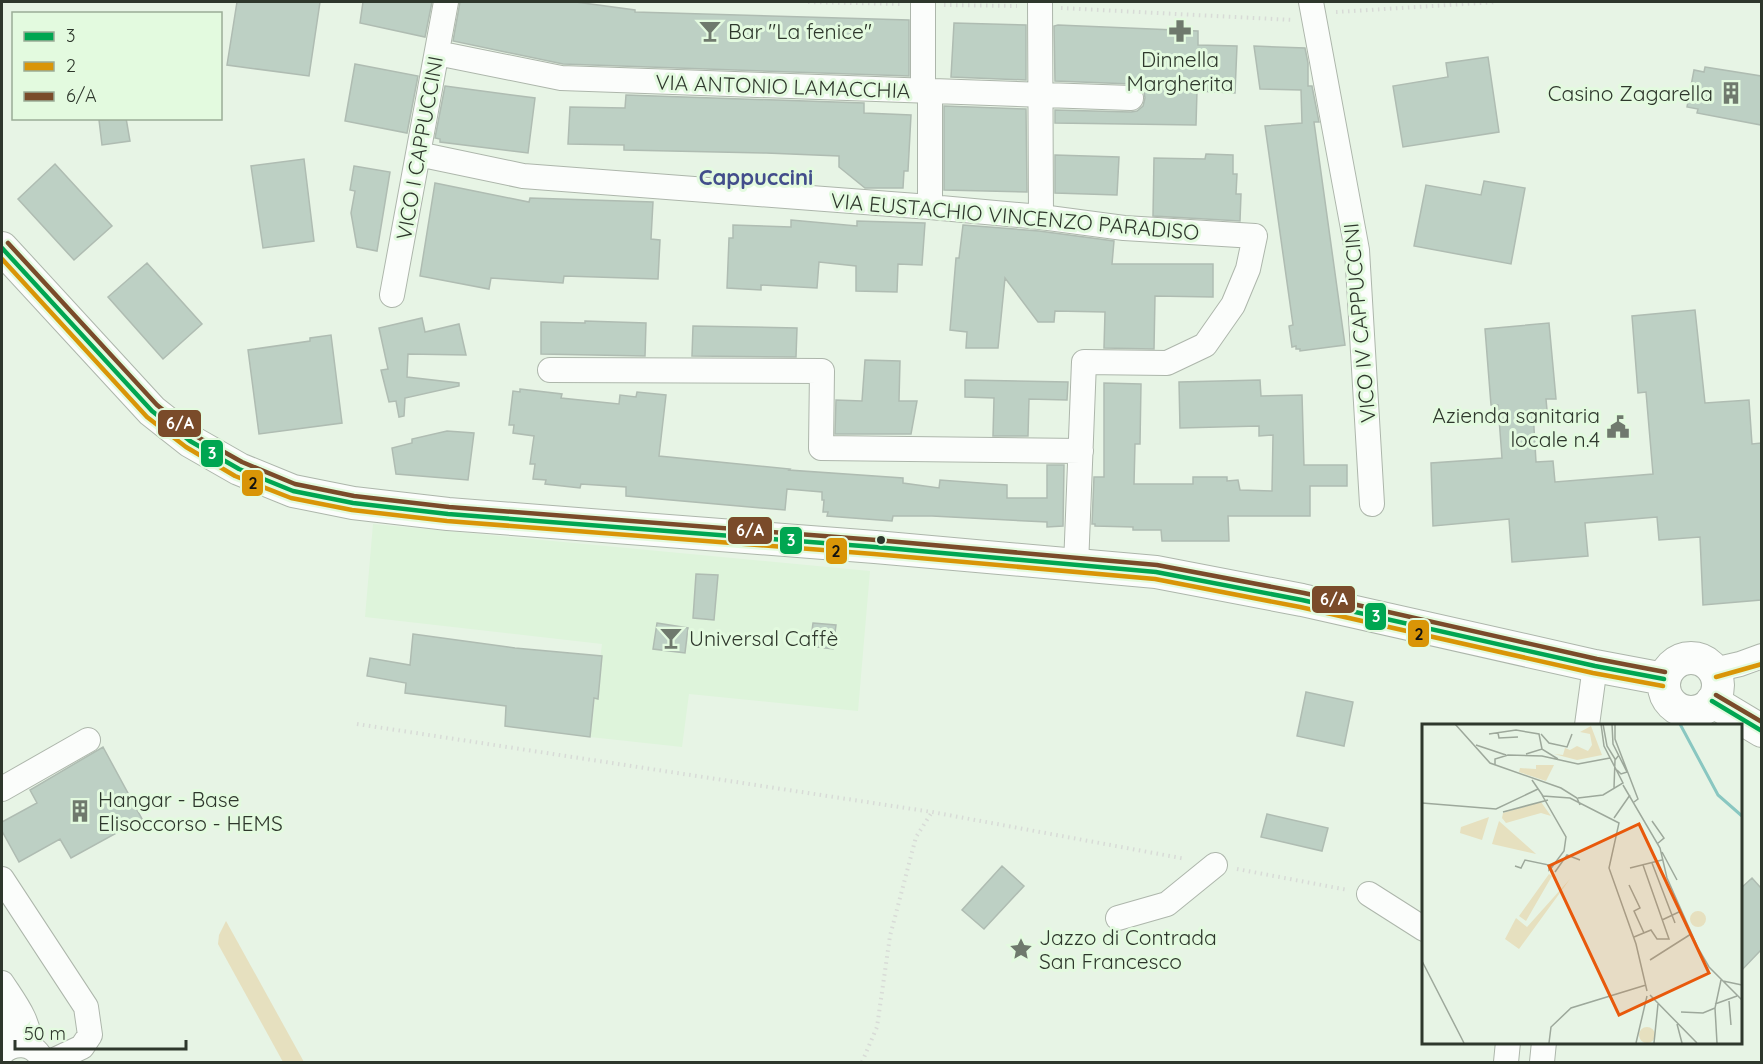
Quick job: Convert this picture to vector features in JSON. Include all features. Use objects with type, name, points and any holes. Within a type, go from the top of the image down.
[{"type":"main road","points":[[2,248],[152,411],[190,441],[239,468],[293,491],[353,504],[448,514],[888,548],[1156,572],[1302,600],[1664,680]]},
{"type":"main road","points":[[1682,659],[1700,659],[1714,670],[1718,688],[1712,701],[1703,709],[1695,711],[1678,709],[1667,697],[1664,680],[1673,664],[1682,659]]},
{"type":"main road","points":[[1712,701],[1761,731]]},
{"type":"street","name":"VICO I CAPPUCCINI","points":[[392,295],[446,2]]},
{"type":"street","points":[[923,3],[930,207]]},
{"type":"street","points":[[1040,4],[1041,217]]},
{"type":"street","name":"VICO IV CAPPUCCINI","points":[[1312,8],[1357,250],[1372,504]]},
{"type":"street","name":"VIA ANTONIO LAMACCHIA","points":[[437,53],[561,78],[1131,98]]},
{"type":"street","name":"VIA EUSTACHIO VINCENZO PARADISO","points":[[418,154],[524,176],[930,207],[1041,217],[1124,228],[1255,236],[1248,269],[1233,305],[1205,345],[1167,363],[1084,362],[1081,451]]},
{"type":"street","points":[[550,370],[822,371],[820,448],[1081,451],[1076,566]]},
{"type":"street","points":[[1714,670],[1761,656]]},
{"type":"street","points":[[1587,724],[1594,666]]},
{"type":"street","points":[[2,789],[88,740]]},
{"type":"street","points":[[1118,918],[1167,904],[1215,865]]},
{"type":"street","points":[[2,879],[86,1007],[90,1035],[78,1036],[40,1056]]},
{"type":"street","points":[[1369,894],[1422,928]]},
{"type":"street","points":[[2,983],[25,1019],[40,1056]]},
{"type":"street","points":[[2,1008],[4,1051],[20,1045],[40,1056]]},
{"type":"street","points":[[1506,1062],[1508,1043]]},
{"type":"street","points":[[1542,1062],[1544,1043]]},
{"type":"path","points":[[808,2],[1040,4],[1294,20],[1312,8],[1325,13],[1497,2]]},
{"type":"path","points":[[357,724],[932,812],[1369,894]]},
{"type":"path","points":[[862,1062],[877,1027],[890,936],[916,837],[932,812]]},
{"type":"shaded area","points":[[373,524],[870,571],[858,711],[689,694],[682,747],[590,737],[602,644],[365,617]]},
{"type":"shaded area","points":[[226,921],[304,1062],[283,1062],[218,944],[219,935]]},
{"type":"building","points":[[237,2],[320,2],[309,76],[227,65]]},
{"type":"building","points":[[363,2],[432,2],[425,37],[360,23]]},
{"type":"building","points":[[460,2],[576,2],[635,10],[635,12],[909,20],[909,76],[563,64],[453,41]]},
{"type":"building","points":[[954,23],[1026,25],[1026,80],[951,77]]},
{"type":"building","points":[[1054,26],[1198,31],[1198,45],[1237,46],[1235,93],[1197,91],[1196,125],[1055,123],[1055,110],[1131,112],[1143,106],[1145,98],[1139,86],[1132,84],[1055,81]]},
{"type":"building","points":[[1254,46],[1305,48],[1308,63],[1308,86],[1312,86],[1319,122],[1314,122],[1345,345],[1300,351],[1296,349],[1296,346],[1292,347],[1289,326],[1293,325],[1265,126],[1302,123],[1301,90],[1260,89]]},
{"type":"building","points":[[1488,57],[1499,132],[1403,147],[1393,86],[1448,77],[1446,63]]},
{"type":"building","points":[[355,64],[418,76],[407,133],[345,121]]},
{"type":"building","name":"Casino Zagarella","points":[[1705,67],[1761,76],[1761,125],[1697,113],[1698,109],[1687,107],[1694,70],[1704,72]]},
{"type":"building","points":[[445,86],[535,98],[528,153],[440,142],[440,139],[435,138]]},
{"type":"building","points":[[626,95],[864,103],[864,113],[911,115],[908,171],[904,171],[903,188],[865,188],[839,167],[839,156],[624,150],[624,145],[568,144],[570,107],[625,108]]},
{"type":"building","points":[[944,106],[1026,109],[1027,192],[944,190]]},
{"type":"building","points":[[99,120],[126,120],[130,141],[102,145]]},
{"type":"building","points":[[1206,154],[1233,155],[1233,174],[1237,174],[1236,194],[1241,194],[1240,221],[1153,216],[1154,158],[1205,159]]},
{"type":"building","points":[[1055,155],[1119,157],[1117,195],[1055,193]]},
{"type":"building","points":[[304,159],[314,241],[263,248],[251,166]]},
{"type":"building","points":[[55,164],[112,226],[74,260],[18,199]]},
{"type":"building","points":[[354,166],[390,172],[377,251],[357,247],[351,213],[355,191],[350,190]]},
{"type":"building","points":[[1484,181],[1525,188],[1511,264],[1414,246],[1426,185],[1481,195]]},
{"type":"building","points":[[435,183],[529,202],[530,198],[653,202],[651,239],[660,240],[658,279],[564,276],[563,283],[491,278],[489,289],[420,276]]},
{"type":"building","points":[[791,220],[857,226],[857,221],[925,223],[922,265],[898,264],[897,292],[856,291],[856,266],[819,262],[817,288],[761,285],[761,290],[727,288],[729,238],[733,238],[733,225],[791,227]]},
{"type":"building","points":[[963,225],[1039,231],[1114,241],[1112,264],[1213,264],[1213,297],[1155,296],[1154,349],[1104,348],[1105,312],[1055,311],[1054,322],[1038,322],[1005,278],[998,348],[966,348],[967,332],[950,330],[956,258],[959,258]]},
{"type":"building","points":[[147,263],[202,324],[163,359],[108,297]]},
{"type":"building","points":[[1695,310],[1705,403],[1749,400],[1752,444],[1761,443],[1761,600],[1703,605],[1700,537],[1659,540],[1657,517],[1585,523],[1588,556],[1512,562],[1509,519],[1433,526],[1431,463],[1502,458],[1498,405],[1491,405],[1485,329],[1549,323],[1556,399],[1546,399],[1547,410],[1533,411],[1536,462],[1553,461],[1555,482],[1653,474],[1646,392],[1638,393],[1632,316]]},
{"type":"building","points":[[422,318],[425,332],[459,324],[466,355],[408,354],[407,377],[459,383],[459,386],[405,398],[404,416],[399,417],[396,401],[389,402],[381,370],[388,369],[379,328]]},
{"type":"building","points":[[585,321],[646,323],[645,356],[541,354],[541,322],[585,323]]},
{"type":"building","points":[[693,326],[797,328],[796,357],[692,356]]},
{"type":"building","points":[[331,335],[342,423],[259,434],[248,350],[310,341],[310,338]]},
{"type":"building","points":[[865,360],[900,361],[899,401],[917,401],[911,434],[835,434],[836,400],[862,401]]},
{"type":"building","points":[[965,380],[1068,382],[1067,400],[1029,399],[1028,436],[993,436],[994,398],[965,397]]},
{"type":"building","points":[[1260,380],[1261,396],[1302,395],[1304,465],[1347,465],[1347,486],[1310,486],[1310,516],[1228,516],[1229,541],[1162,541],[1161,530],[1133,530],[1133,527],[1092,524],[1094,477],[1104,477],[1104,383],[1141,384],[1140,444],[1135,444],[1134,484],[1193,484],[1193,477],[1227,477],[1227,481],[1238,480],[1240,490],[1272,491],[1273,435],[1259,436],[1259,426],[1180,428],[1179,382]]},
{"type":"building","points":[[520,389],[562,394],[561,398],[619,404],[620,395],[636,397],[637,392],[666,395],[659,456],[789,470],[903,478],[903,483],[939,488],[940,480],[1007,485],[1007,498],[1047,498],[1047,465],[1064,465],[1063,526],[1047,527],[1047,522],[932,516],[893,516],[892,521],[827,516],[828,512],[823,512],[822,492],[787,489],[785,510],[626,496],[626,487],[581,484],[580,488],[545,484],[546,480],[533,479],[535,464],[530,464],[534,436],[513,433],[514,425],[509,425],[513,391],[520,392]]},
{"type":"building","points":[[447,431],[474,433],[468,480],[396,474],[392,448],[412,443],[412,439]]},
{"type":"building","points":[[696,574],[718,575],[714,620],[693,618]]},
{"type":"building","name":"Universal Caffè","points":[[657,623],[688,628],[685,653],[653,649]]},
{"type":"building","points":[[813,623],[836,625],[833,649],[810,646]]},
{"type":"building","points":[[413,634],[515,648],[602,656],[598,699],[594,698],[590,737],[505,726],[506,706],[405,693],[406,683],[367,676],[370,658],[410,665]]},
{"type":"building","points":[[1306,692],[1353,702],[1344,746],[1297,736]]},
{"type":"building","name":"Hangar - Base Elisoccorso - HEMS","points":[[103,747],[142,819],[71,858],[60,839],[19,862],[2,831],[2,822],[37,803],[30,790]]},
{"type":"building","points":[[1267,814],[1328,828],[1322,851],[1261,837]]},
{"type":"building","points":[[1002,866],[1024,886],[984,929],[962,910]]},
{"type":"building","points":[[1752,878],[1761,888],[1761,950],[1742,970],[1742,887]]},
{"type":"transit line","name":"6/A","points":[[8,243],[157,405],[194,435],[242,462],[295,484],[354,496],[449,507],[876,540],[1157,565],[1304,593],[1597,659],[1665,672]]},
{"type":"transit line","name":"3","points":[[2,248],[152,411],[190,441],[239,469],[293,491],[353,503],[448,514],[875,547],[1156,572],[1302,600],[1595,666],[1664,679]]},
{"type":"transit line","name":"2","points":[[2,259],[147,417],[186,447],[235,476],[291,498],[352,510],[447,521],[874,554],[1155,579],[1300,607],[1593,673],[1663,686]]},
{"type":"transit line","name":"2","points":[[1716,677],[1762,664]]},
{"type":"transit line","name":"6/A","points":[[1716,695],[1762,722]]},
{"type":"transit line","name":"3","points":[[1712,701],[1762,731]]},
{"type":"place","name":"Bar \"La fenice\"","points":[[710,31]]},
{"type":"place","name":"Dinnella Margherita","points":[[1180,31]]},
{"type":"place","name":"Casino Zagarella","points":[[1731,93]]},
{"type":"place","name":"Azienda sanitaria locale n.4","points":[[1618,427]]},
{"type":"place","name":"Universal Caffè","points":[[671,638]]},
{"type":"place","name":"Hangar - Base Elisoccorso - HEMS","points":[[80,811]]},
{"type":"place","name":"Jazzo di Contrada San Francesco","points":[[1021,949]]},
{"type":"district","name":"Cappuccini","points":[[756,177]]}]
